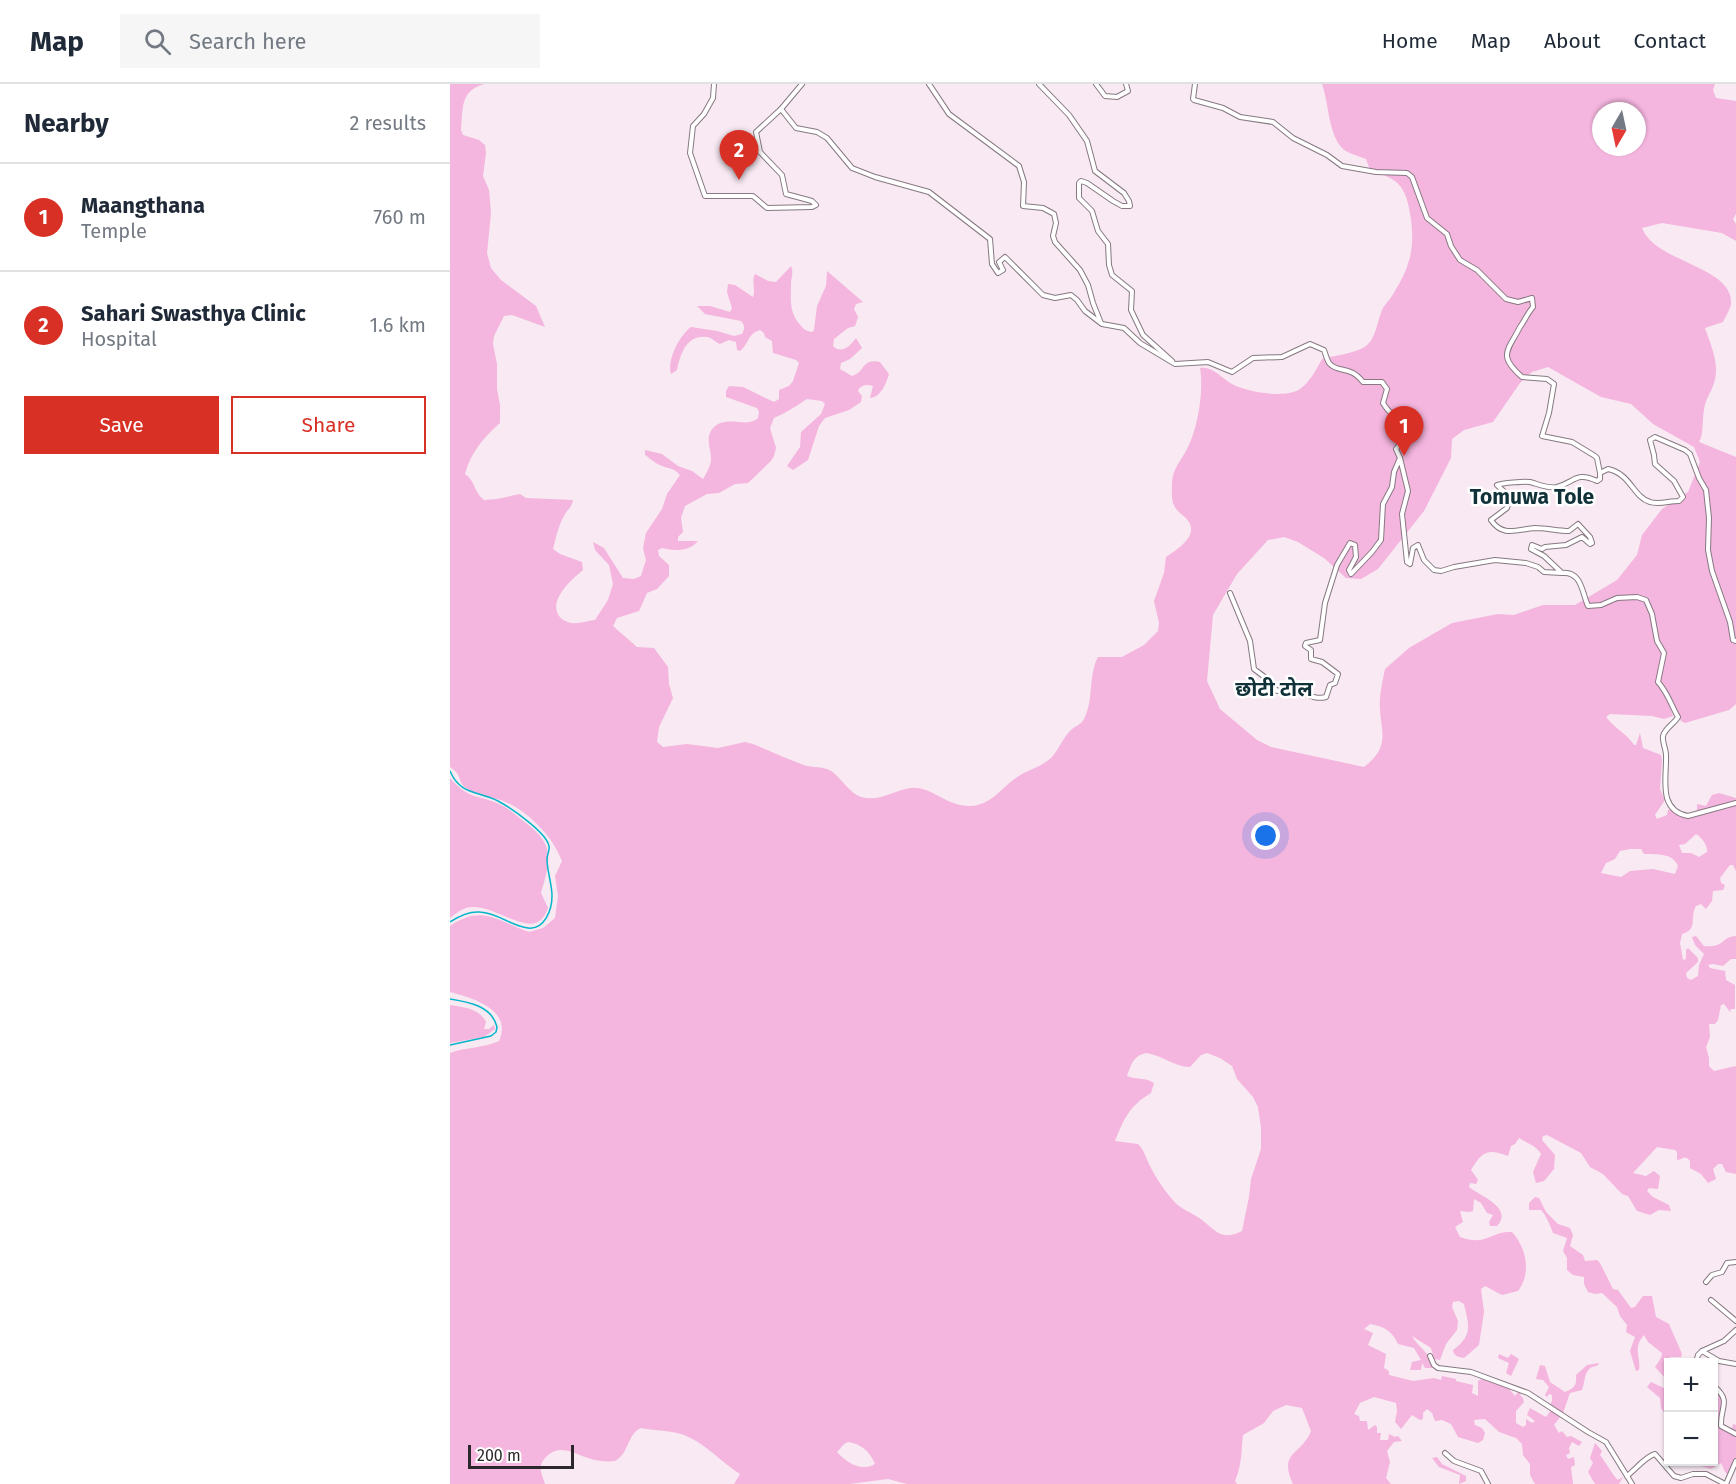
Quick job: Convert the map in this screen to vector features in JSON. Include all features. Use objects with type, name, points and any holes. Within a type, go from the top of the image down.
[{"type":"street","points":[[714,84],[713,98],[704,114],[693,126],[690,153],[705,196],[753,196],[767,208],[813,207],[816,205],[812,201],[786,194],[782,175],[760,152],[756,132],[781,109],[802,84]]},
{"type":"street","points":[[929,84],[949,114],[1019,166],[1024,182],[1023,206],[1043,208],[1054,214],[1055,242],[1080,270],[1102,324]]},
{"type":"street","points":[[1039,84],[1069,115],[1087,141],[1095,171],[1124,193],[1130,201],[1130,206],[1122,206],[1088,183],[1082,181],[1079,183],[1079,198],[1092,212],[1098,231],[1108,244],[1112,275],[1132,291],[1131,310],[1140,330],[1147,340],[1175,364]]},
{"type":"street","points":[[1096,84],[1105,96],[1114,98],[1128,91],[1126,84]]},
{"type":"street","points":[[1195,84],[1194,100],[1223,108],[1240,117],[1273,122],[1293,138],[1327,155],[1342,166],[1376,172],[1407,173],[1413,177],[1427,218],[1447,234],[1451,246],[1461,260],[1484,276],[1506,299],[1518,302],[1532,298],[1533,307],[1507,348],[1508,360],[1522,377],[1547,379],[1554,384],[1550,413],[1542,436],[1572,442],[1595,456],[1601,476],[1597,481],[1588,477],[1579,477],[1556,488],[1529,482],[1497,485],[1510,497],[1507,508],[1491,520],[1497,527],[1515,532],[1533,528],[1569,531],[1578,524],[1590,537],[1592,543],[1590,544],[1582,537],[1566,545],[1542,549],[1534,545],[1531,548],[1533,552],[1544,556],[1562,573]]},
{"type":"street","points":[[781,109],[796,128],[817,132],[827,138],[852,168],[929,192],[990,239],[992,264],[998,273],[1003,270],[999,261],[1005,257],[1043,295],[1055,298],[1071,295],[1085,311],[1102,324],[1124,328],[1140,343],[1175,364],[1208,362],[1232,372],[1253,358],[1282,357],[1310,344],[1324,351],[1329,363],[1334,367],[1355,372],[1363,382],[1382,382],[1387,389],[1383,403],[1388,412],[1411,424],[1404,440],[1396,449],[1408,491],[1402,514],[1407,562],[1410,564],[1413,548],[1418,545],[1425,560],[1434,570],[1441,572],[1446,568],[1495,560],[1526,564],[1538,567],[1544,572],[1570,573],[1580,581],[1587,606],[1617,598],[1644,599],[1649,606],[1656,636],[1664,653],[1658,682],[1668,694],[1672,709],[1678,717],[1664,733],[1665,792],[1673,808],[1680,814],[1688,816],[1736,803]]},
{"type":"street","points":[[1600,473],[1608,469],[1626,477],[1647,502],[1679,501],[1683,497],[1674,481],[1655,464],[1650,440],[1655,437],[1662,439],[1690,454],[1706,490],[1708,550],[1730,622],[1733,640],[1736,641]]},
{"type":"street","points":[[1230,593],[1250,641],[1254,669],[1277,691],[1284,688],[1295,689],[1322,699],[1326,697],[1330,685],[1335,683],[1338,674],[1322,662],[1311,659],[1311,650],[1305,646],[1306,643],[1320,640],[1325,603],[1337,565],[1350,543],[1355,545],[1356,557],[1348,570],[1351,574],[1381,540],[1383,504],[1392,487],[1394,472],[1400,458]]},
{"type":"street","points":[[1706,1282],[1712,1275],[1722,1272],[1727,1263],[1736,1262]]},
{"type":"street","points":[[1711,1300],[1736,1321]]},
{"type":"street","points":[[1697,1358],[1702,1351],[1724,1341],[1736,1330]]},
{"type":"street","points":[[1702,1351],[1719,1360],[1736,1364]]},
{"type":"street","points":[[1430,1356],[1438,1368],[1471,1372],[1528,1393],[1606,1442],[1632,1484]]},
{"type":"street","points":[[1718,1391],[1724,1400],[1721,1426],[1736,1434]]},
{"type":"street","points":[[1445,1453],[1454,1461],[1481,1471],[1488,1484]]},
{"type":"street","points":[[1627,1476],[1648,1456],[1655,1454],[1674,1476],[1681,1478],[1693,1474],[1706,1474],[1725,1484],[1736,1461]]},
{"type":"shaded area","points":[[450,84],[484,84],[471,91],[464,101],[461,130],[463,135],[479,140],[485,145],[483,176],[489,190],[491,213],[487,253],[491,268],[501,280],[536,306],[545,327],[512,315],[504,316],[494,336],[493,344],[497,364],[500,423],[478,446],[465,474],[484,500],[520,494],[526,498],[573,500],[561,522],[553,549],[582,562],[583,570],[568,584],[559,597],[556,610],[559,616],[571,623],[595,620],[608,600],[613,584],[609,565],[595,550],[593,542],[604,548],[623,578],[634,579],[641,576],[646,560],[643,548],[646,533],[680,475],[645,455],[645,450],[662,454],[678,466],[692,471],[703,479],[711,461],[709,436],[713,428],[724,422],[748,422],[758,418],[757,408],[726,397],[729,386],[743,387],[774,402],[779,399],[779,390],[789,386],[793,381],[799,363],[773,353],[772,341],[760,330],[751,336],[740,351],[737,350],[736,342],[729,340],[720,344],[707,337],[694,339],[686,346],[677,370],[671,374],[670,368],[675,349],[682,336],[691,327],[734,336],[742,334],[744,330],[741,321],[705,314],[697,306],[710,306],[730,312],[732,308],[727,292],[728,284],[735,285],[753,297],[755,274],[768,281],[776,282],[791,266],[793,312],[802,327],[812,332],[817,306],[826,286],[827,271],[863,302],[856,304],[854,309],[858,317],[855,326],[848,328],[834,339],[833,346],[836,349],[846,348],[856,338],[862,348],[850,359],[841,363],[840,369],[852,376],[870,362],[880,362],[889,374],[883,389],[870,398],[873,386],[862,386],[858,391],[862,396],[861,402],[849,410],[825,418],[819,426],[808,460],[793,470],[787,466],[800,447],[801,432],[821,414],[825,404],[822,401],[807,399],[774,418],[770,428],[776,448],[771,461],[748,483],[735,484],[719,493],[707,494],[685,506],[681,518],[683,532],[678,537],[678,541],[698,541],[686,549],[662,548],[658,550],[659,556],[669,565],[669,576],[657,589],[647,593],[639,611],[617,618],[613,626],[637,647],[654,648],[668,667],[673,698],[659,727],[657,742],[663,747],[687,744],[718,748],[745,742],[804,765],[828,769],[851,791],[861,797],[878,798],[905,789],[919,788],[954,803],[971,806],[984,803],[1018,777],[1048,761],[1072,729],[1083,721],[1089,704],[1093,672],[1098,657],[1122,657],[1144,645],[1158,631],[1159,623],[1154,601],[1164,573],[1166,557],[1185,542],[1191,533],[1189,522],[1173,503],[1172,482],[1176,469],[1191,441],[1197,420],[1201,398],[1200,368],[1213,371],[1232,384],[1247,390],[1276,394],[1294,392],[1307,383],[1322,359],[1356,351],[1370,342],[1383,308],[1406,270],[1412,243],[1408,203],[1405,195],[1393,180],[1370,170],[1366,159],[1345,151],[1338,143],[1322,84],[1715,84],[1713,90],[1716,98],[1736,101],[1736,214],[1733,219],[1736,224],[1736,241],[1722,233],[1662,223],[1642,228],[1650,240],[1662,249],[1708,272],[1729,291],[1731,304],[1723,322],[1705,328],[1714,355],[1716,376],[1705,406],[1702,435],[1699,442],[1736,457],[1736,704],[1729,710],[1685,723],[1681,721],[1670,698],[1669,704],[1673,716],[1664,719],[1652,716],[1610,714],[1606,717],[1634,745],[1640,733],[1643,748],[1661,755],[1660,789],[1665,800],[1655,815],[1657,819],[1667,815],[1668,810],[1671,809],[1685,818],[1736,804],[1736,871],[1733,865],[1730,865],[1720,878],[1721,883],[1725,885],[1723,890],[1713,891],[1712,901],[1706,909],[1701,904],[1696,906],[1692,926],[1682,934],[1680,943],[1683,960],[1686,959],[1688,948],[1698,958],[1698,962],[1686,973],[1687,978],[1691,980],[1698,976],[1699,965],[1704,954],[1695,945],[1692,937],[1696,936],[1704,946],[1711,946],[1736,936],[1736,959],[1731,959],[1723,966],[1708,965],[1710,968],[1725,971],[1726,980],[1735,985],[1735,1009],[1731,1009],[1730,1012],[1724,1004],[1721,1005],[1718,1020],[1715,1024],[1709,1024],[1710,1037],[1706,1047],[1709,1066],[1714,1071],[1736,1066],[1736,1174],[1726,1172],[1722,1164],[1718,1164],[1713,1169],[1716,1179],[1708,1183],[1701,1174],[1690,1168],[1688,1159],[1677,1160],[1675,1150],[1657,1147],[1633,1173],[1646,1176],[1654,1171],[1660,1176],[1658,1189],[1649,1188],[1647,1191],[1653,1197],[1669,1205],[1671,1211],[1659,1210],[1650,1215],[1637,1211],[1628,1196],[1622,1194],[1603,1174],[1590,1167],[1581,1153],[1547,1135],[1543,1136],[1542,1140],[1555,1155],[1554,1169],[1544,1181],[1536,1183],[1533,1172],[1541,1154],[1534,1146],[1519,1138],[1511,1146],[1508,1156],[1495,1152],[1487,1153],[1479,1158],[1471,1170],[1478,1180],[1476,1184],[1470,1183],[1469,1187],[1499,1208],[1501,1220],[1497,1226],[1490,1226],[1489,1222],[1493,1215],[1487,1213],[1481,1203],[1474,1199],[1473,1211],[1460,1211],[1463,1222],[1455,1227],[1460,1237],[1469,1240],[1482,1240],[1504,1232],[1512,1232],[1521,1245],[1526,1260],[1525,1276],[1518,1291],[1502,1295],[1485,1286],[1481,1289],[1484,1312],[1479,1345],[1464,1358],[1457,1356],[1453,1350],[1464,1340],[1468,1330],[1464,1304],[1459,1301],[1453,1302],[1452,1307],[1458,1321],[1457,1330],[1446,1344],[1440,1360],[1434,1359],[1431,1348],[1412,1336],[1427,1355],[1432,1368],[1425,1368],[1422,1363],[1421,1370],[1410,1370],[1412,1362],[1421,1360],[1414,1348],[1398,1344],[1390,1332],[1379,1326],[1370,1324],[1364,1329],[1373,1333],[1368,1345],[1386,1354],[1384,1368],[1389,1371],[1389,1375],[1413,1381],[1434,1378],[1441,1380],[1442,1376],[1456,1379],[1456,1381],[1473,1385],[1472,1393],[1478,1396],[1478,1381],[1484,1378],[1507,1386],[1515,1396],[1518,1392],[1521,1393],[1524,1402],[1516,1411],[1516,1423],[1523,1427],[1526,1425],[1526,1419],[1532,1423],[1535,1421],[1527,1415],[1530,1408],[1546,1417],[1551,1410],[1549,1406],[1552,1395],[1549,1394],[1547,1397],[1545,1395],[1549,1387],[1543,1380],[1536,1379],[1540,1365],[1545,1366],[1550,1382],[1565,1392],[1574,1386],[1576,1375],[1587,1365],[1599,1363],[1587,1372],[1582,1390],[1570,1393],[1563,1413],[1554,1425],[1559,1433],[1562,1431],[1567,1437],[1571,1436],[1582,1442],[1579,1446],[1572,1442],[1569,1448],[1570,1453],[1566,1455],[1568,1459],[1574,1457],[1575,1465],[1571,1467],[1573,1484],[1535,1484],[1530,1475],[1530,1464],[1523,1455],[1522,1444],[1516,1438],[1499,1432],[1485,1419],[1474,1420],[1475,1425],[1482,1428],[1485,1433],[1483,1440],[1478,1443],[1458,1437],[1451,1424],[1442,1420],[1435,1421],[1432,1413],[1427,1409],[1423,1413],[1423,1419],[1420,1420],[1412,1415],[1401,1429],[1395,1422],[1396,1403],[1374,1397],[1360,1403],[1354,1414],[1359,1416],[1360,1421],[1367,1421],[1368,1430],[1375,1425],[1377,1427],[1377,1433],[1381,1433],[1380,1440],[1388,1440],[1389,1434],[1398,1436],[1402,1441],[1394,1442],[1387,1451],[1390,1462],[1386,1478],[1391,1484],[1293,1484],[1289,1473],[1289,1459],[1311,1431],[1302,1408],[1286,1405],[1273,1411],[1264,1423],[1243,1435],[1240,1464],[1235,1481],[1237,1484],[907,1484],[888,1479],[849,1484],[734,1484],[740,1474],[692,1438],[669,1431],[641,1428],[633,1435],[620,1458],[615,1461],[594,1460],[566,1450],[550,1453],[541,1464],[545,1484],[450,1484],[450,1053],[499,1041],[502,1030],[496,1013],[488,1007],[450,992],[450,926],[461,919],[481,915],[498,919],[529,932],[543,928],[555,918],[558,896],[555,876],[562,861],[558,851],[538,824],[511,804],[483,796],[463,786],[457,773],[450,767]],"holes":[[[1548,367],[1601,397],[1631,404],[1653,424],[1694,447],[1700,462],[1688,492],[1662,509],[1642,535],[1637,555],[1617,580],[1575,605],[1543,605],[1514,615],[1498,614],[1452,623],[1409,648],[1385,669],[1380,698],[1382,743],[1379,751],[1364,767],[1271,747],[1257,740],[1220,709],[1207,681],[1213,615],[1237,574],[1268,540],[1284,537],[1298,542],[1324,558],[1346,578],[1361,579],[1378,569],[1424,511],[1451,458],[1452,439],[1464,430],[1493,422],[1520,383],[1532,372]],[[1696,834],[1704,842],[1707,852],[1699,857],[1691,853],[1682,853],[1679,845],[1685,844]],[[1641,849],[1644,854],[1672,858],[1678,866],[1675,874],[1653,869],[1630,871],[1621,877],[1601,873],[1606,863],[1615,859],[1620,851]],[[1146,1053],[1190,1067],[1201,1055],[1207,1053],[1220,1058],[1232,1066],[1237,1079],[1253,1097],[1258,1107],[1261,1149],[1251,1179],[1242,1231],[1229,1235],[1220,1234],[1179,1206],[1159,1182],[1138,1144],[1115,1141],[1128,1114],[1137,1103],[1151,1093],[1154,1083],[1127,1076],[1133,1062],[1138,1056]],[[853,1443],[865,1449],[875,1464],[859,1467],[845,1460],[837,1452],[844,1444]]]},
{"type":"shaded area","points":[[450,778],[469,794],[494,802],[509,810],[536,831],[542,839],[548,854],[548,862],[541,893],[548,908],[542,919],[534,923],[524,923],[477,907],[466,908],[450,918]]},
{"type":"shaded area","points":[[1719,793],[1736,798],[1736,801],[1697,811],[1697,804],[1706,806],[1712,795]]},
{"type":"shaded area","points":[[450,1005],[476,1011],[486,1022],[484,1029],[489,1029],[494,1025],[495,1029],[484,1037],[450,1043]]},
{"type":"shaded area","points":[[1535,1197],[1539,1198],[1546,1212],[1558,1224],[1570,1228],[1573,1235],[1570,1246],[1583,1255],[1585,1261],[1597,1260],[1600,1263],[1613,1289],[1618,1290],[1631,1308],[1635,1307],[1643,1296],[1652,1296],[1656,1317],[1669,1324],[1682,1354],[1681,1357],[1664,1358],[1664,1377],[1655,1367],[1662,1353],[1648,1342],[1644,1335],[1638,1344],[1639,1370],[1636,1371],[1630,1351],[1635,1337],[1626,1332],[1627,1325],[1617,1307],[1602,1293],[1588,1292],[1584,1284],[1584,1277],[1573,1275],[1567,1270],[1567,1258],[1563,1251],[1567,1238],[1553,1233],[1541,1210],[1529,1210],[1529,1203]]},
{"type":"shaded area","points":[[1499,1354],[1508,1358],[1511,1354],[1519,1359],[1511,1376],[1506,1373],[1509,1363],[1498,1358]]},
{"type":"shaded area","points":[[1651,1382],[1664,1388],[1664,1413],[1660,1398],[1647,1387]]},
{"type":"shaded area","points":[[1718,1391],[1724,1401],[1720,1425],[1723,1430],[1731,1432],[1733,1424],[1736,1425],[1736,1462],[1729,1475],[1721,1463],[1718,1465]]},
{"type":"shaded area","points":[[1595,1443],[1602,1451],[1600,1455],[1616,1478],[1618,1480],[1623,1477],[1619,1484],[1595,1484],[1588,1472],[1593,1463],[1590,1458]]},
{"type":"shaded area","points":[[1437,1457],[1442,1464],[1466,1476],[1466,1481],[1459,1484],[1460,1475],[1439,1467],[1432,1458]]},
{"type":"shaded area","points":[[1701,1466],[1716,1466],[1711,1469]]},
{"type":"waterway","points":[[450,771],[454,779],[464,788],[504,804],[542,834],[549,846],[547,864],[552,896],[551,907],[546,918],[534,928],[522,927],[480,912],[464,914],[450,922]]},
{"type":"waterway","points":[[450,999],[479,1006],[490,1014],[497,1027],[496,1032],[491,1036],[450,1045]]},
{"type":"place","name":"Sahari Swasthya Clinic","points":[[739,180]]},
{"type":"place","name":"Maangthana","points":[[1404,456]]},
{"type":"district","name":"Tomuwa Tole","points":[[1532,497]]},
{"type":"district","name":"छोटी टोल","points":[[1274,689]]}]
